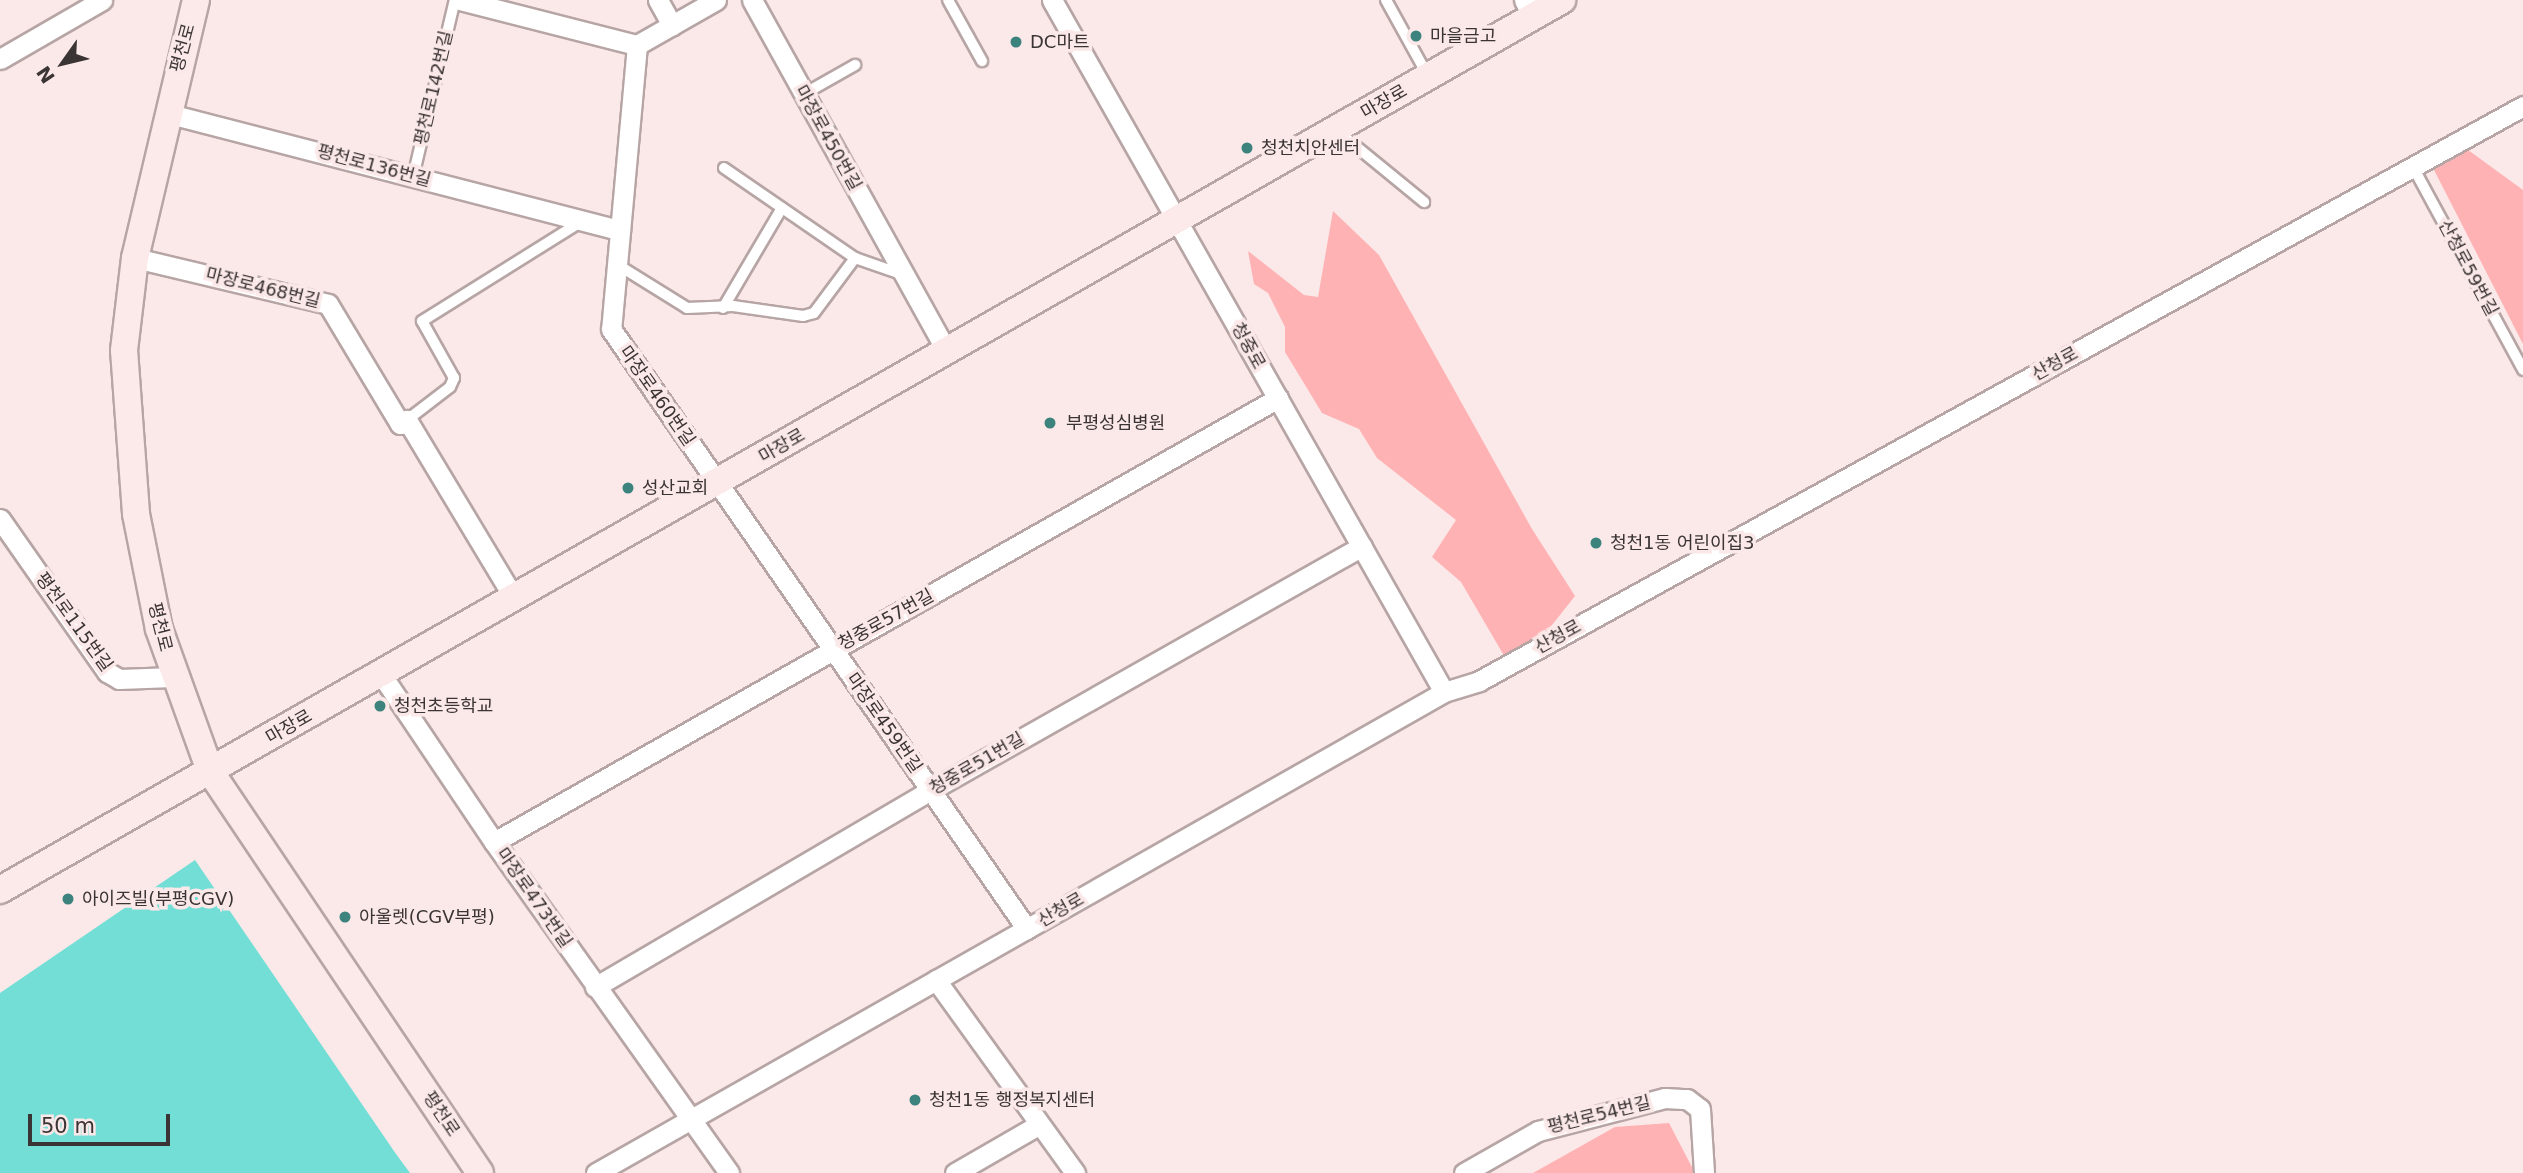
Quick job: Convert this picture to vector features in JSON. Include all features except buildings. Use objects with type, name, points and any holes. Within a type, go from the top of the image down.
[{"type":"main road","name":"평천로","points":[[196,0],[166,113],[135,258],[124,351],[131,461],[146,572],[173,677],[210,771],[481,1173]]},
{"type":"main road","name":"마장로","points":[[0,890],[1429,77],[1528,8],[1562,0]]},
{"type":"street","points":[[0,58],[102,0]]},
{"type":"street","name":"평천로142번길","points":[[457,0],[637,45]]},
{"type":"street","points":[[658,0],[672,25]]},
{"type":"street","points":[[637,45],[716,0]]},
{"type":"street","name":"마장로450번길","points":[[752,0],[947,352]]},
{"type":"street","name":"청중로","points":[[1052,0],[1444,692]]},
{"type":"street","name":"마장로460번길","points":[[637,45],[611,329],[718,482]]},
{"type":"street","name":"산청로","points":[[596,1173],[1444,692],[1479,681],[2523,106]]},
{"type":"street","name":"평천로136번길","points":[[166,113],[620,230]]},
{"type":"street","name":"마장로468번길","points":[[135,258],[328,304],[400,424],[407,419],[514,598]]},
{"type":"street","name":"청중로57번길","points":[[494,842],[1278,398]]},
{"type":"street","name":"마장로459번길","points":[[718,482],[1027,929]]},
{"type":"street","name":"평천로115번길","points":[[0,519],[107,672],[119,679],[173,677]]},
{"type":"street","name":"청중로51번길","points":[[595,987],[931,790],[1362,546]]},
{"type":"street","name":"마장로473번길","points":[[381,674],[595,987],[729,1173]]},
{"type":"street","points":[[936,980],[1074,1173]]},
{"type":"street","name":"평천로54번길","points":[[1464,1173],[1538,1131],[1665,1098],[1687,1099],[1700,1109],[1704,1173]]},
{"type":"street","points":[[955,1173],[1038,1125]]},
{"type":"lane","name":"평천로142번길","points":[[414,177],[457,0]]},
{"type":"lane","points":[[948,0],[982,61]]},
{"type":"lane","points":[[1386,0],[1429,77]]},
{"type":"lane","points":[[804,94],[855,65]]},
{"type":"lane","points":[[1335,130],[1424,202]]},
{"type":"lane","name":"산청로59번길","points":[[2413,167],[2523,370]]},
{"type":"lane","points":[[724,168],[855,258],[904,275]]},
{"type":"lane","points":[[723,308],[782,208]]},
{"type":"lane","points":[[407,419],[450,387],[454,378],[422,321],[582,220]]},
{"type":"lane","points":[[616,264],[687,308],[723,308],[803,316],[814,313],[855,258]]},
{"type":"shaded area","points":[[2464,147],[2523,190],[2523,344],[2432,166]]},
{"type":"shaded area","points":[[1333,211],[1379,255],[1532,529],[1575,596],[1537,644],[1506,659],[1461,582],[1432,557],[1456,520],[1377,458],[1359,429],[1322,413],[1285,352],[1285,327],[1268,293],[1254,284],[1248,251],[1304,295],[1318,297]]},
{"type":"shaded area","points":[[1669,1123],[1695,1173],[1533,1173],[1615,1127]]},
{"type":"place","name":"마을금고","points":[[1416,36]]},
{"type":"place","name":"DC마트","points":[[1016,42]]},
{"type":"place","name":"청천치안센터","points":[[1247,148]]},
{"type":"place","name":"부평성심병원","points":[[1050,423]]},
{"type":"place","name":"성산교회","points":[[628,488]]},
{"type":"place","name":"청천1동 어린이집3","points":[[1596,543]]},
{"type":"place","name":"청천초등학교","points":[[380,706]]},
{"type":"place","name":"아이즈빌(부평CGV)","points":[[68,899]]},
{"type":"place","name":"아울렛(CGV부평)","points":[[345,917]]},
{"type":"place","name":"청천1동 행정복지센터","points":[[915,1100]]}]
